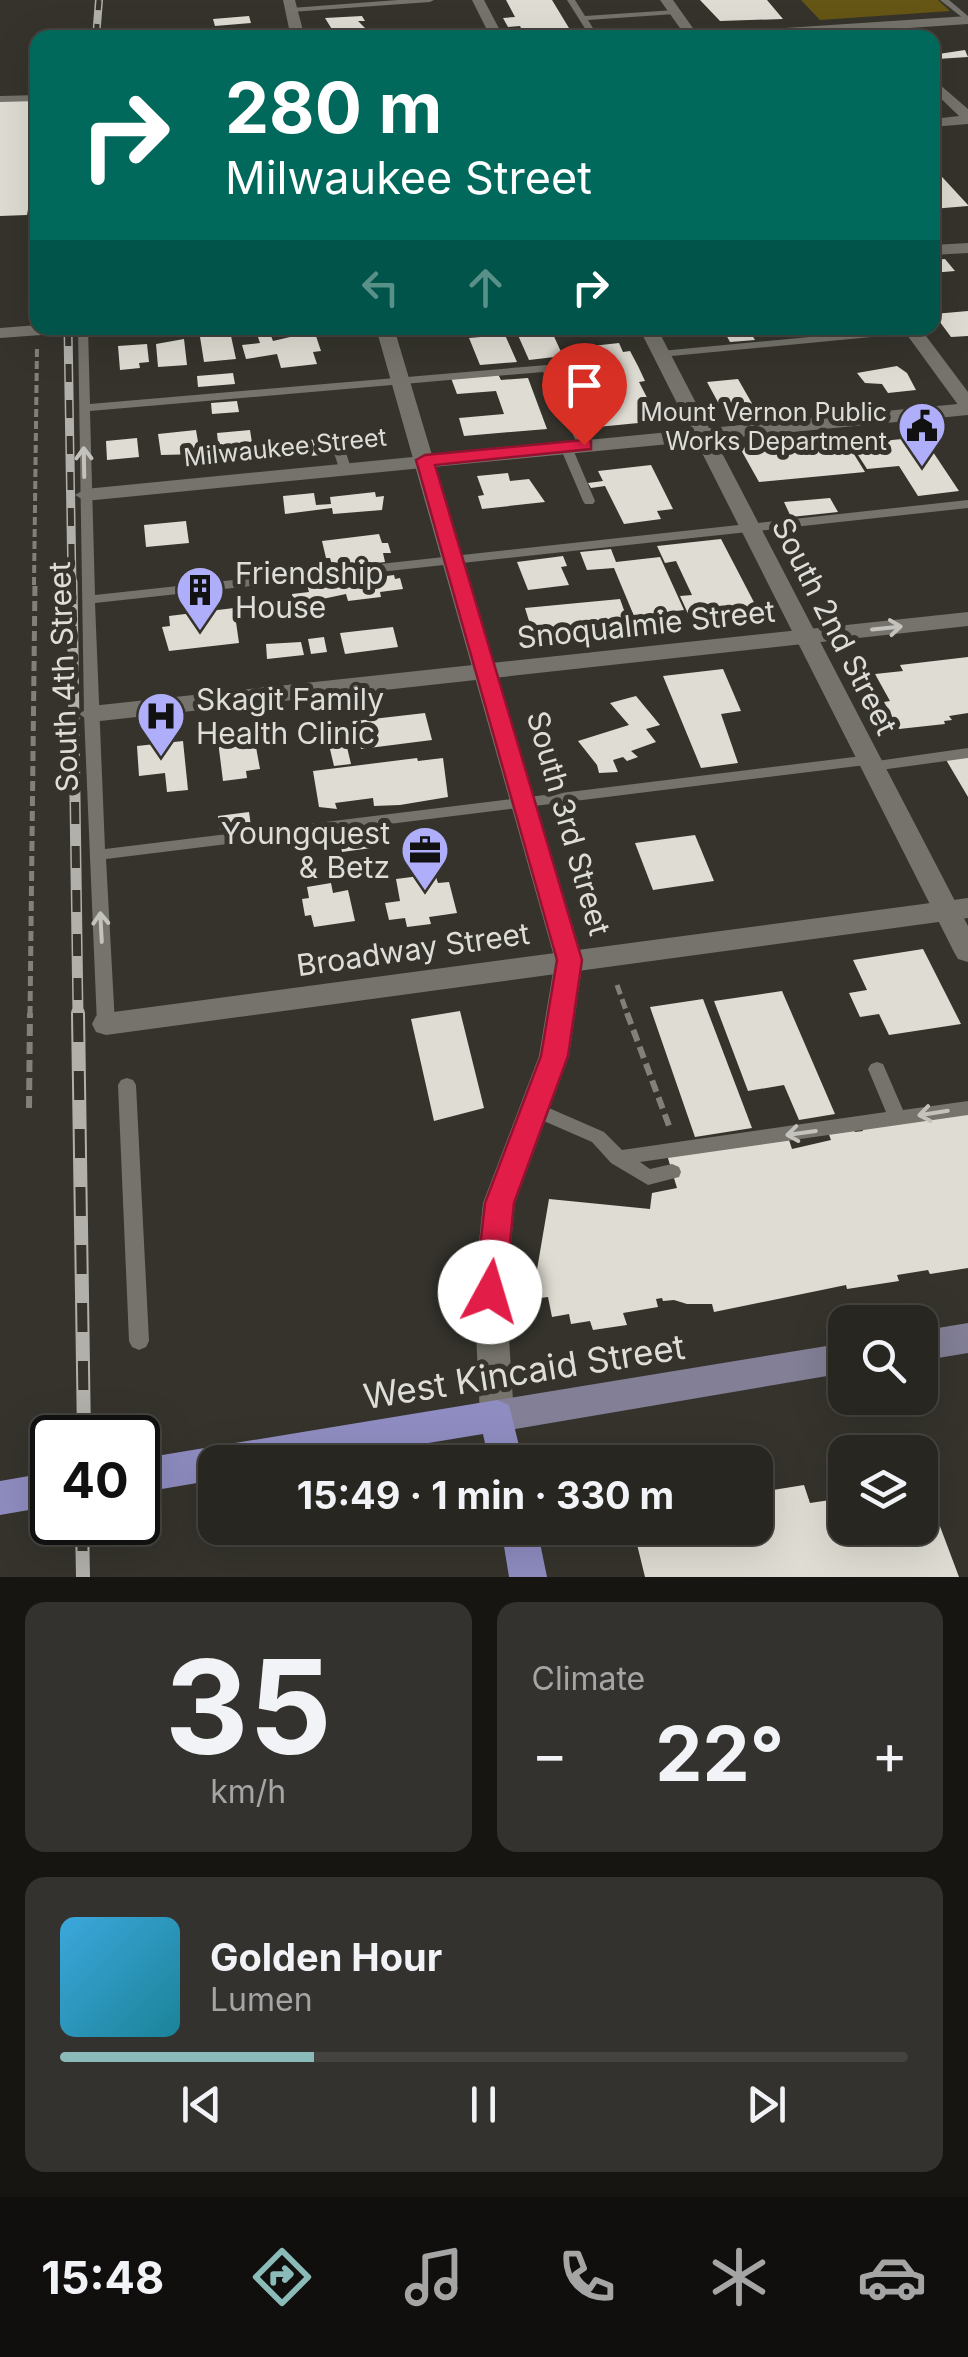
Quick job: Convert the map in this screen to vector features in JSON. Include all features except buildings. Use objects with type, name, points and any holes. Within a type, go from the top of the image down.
[{"type":"main road","points":[[938,1343],[968,1338]]},
{"type":"main road","name":"West Kincaid Street","points":[[319,1445],[828,1361]]},
{"type":"main road","name":"South 3rd Street","points":[[497,1416],[503,1445]]},
{"type":"main road","name":"West Kincaid Street","points":[[160,1472],[198,1465]]},
{"type":"main road","points":[[0,1498],[30,1493]]},
{"type":"main road","points":[[522,1545],[528,1577]]},
{"type":"street","points":[[478,0],[494,30]]},
{"type":"street","points":[[290,5],[296,30]]},
{"type":"street","points":[[670,6],[688,30]]},
{"type":"street","points":[[838,30],[968,20]]},
{"type":"street","points":[[877,26],[881,30]]},
{"type":"street","points":[[940,90],[968,119]]},
{"type":"street","points":[[940,122],[968,119]]},
{"type":"street","points":[[940,250],[968,248]]},
{"type":"street","points":[[0,333],[30,331]]},
{"type":"street","name":"South 3rd Street","points":[[387,335],[569,960],[554,1056],[499,1203],[490,1292],[497,1416]]},
{"type":"street","name":"South 2nd Street","points":[[652,335],[872,763],[958,909],[968,952]]},
{"type":"street","points":[[916,335],[968,407]]},
{"type":"street","name":"Milwaukee Street","points":[[85,495],[968,407]]},
{"type":"street","name":"Snoqualmie Street","points":[[91,714],[968,619]]},
{"type":"street","name":"Broadway Street","points":[[106,1024],[958,909]]},
{"type":"lane","points":[[290,5],[430,0]]},
{"type":"lane","points":[[571,0],[590,30]]},
{"type":"lane","points":[[944,0],[968,20]]},
{"type":"lane","points":[[583,18],[670,6]]},
{"type":"lane","points":[[0,100],[30,98]]},
{"type":"lane","name":"South 4th Street","points":[[83,335],[91,714],[106,1024]]},
{"type":"lane","points":[[661,354],[854,335]]},
{"type":"lane","points":[[749,346],[766,361]]},
{"type":"lane","points":[[84,408],[547,368],[575,446],[589,501]]},
{"type":"lane","points":[[336,441],[345,468]]},
{"type":"lane","points":[[88,600],[968,504]]},
{"type":"lane","points":[[98,855],[968,753]]},
{"type":"lane","points":[[877,1068],[898,1119]]},
{"type":"lane","points":[[128,1085],[139,1342]]},
{"type":"lane","points":[[618,1158],[968,1108]]},
{"type":"lane","points":[[536,1110],[598,1137],[618,1158],[648,1177],[672,1172]]},
{"type":"path","points":[[29,1108],[37,335]]},
{"type":"path","points":[[617,985],[671,1131]]},
{"type":"shaded area","points":[[801,0],[938,0],[950,11],[820,20]]},
{"type":"railway","points":[[97,30],[99,0]]},
{"type":"railway","points":[[68,335],[72,585]]},
{"type":"railway","points":[[72,582],[78,1016]]},
{"type":"railway","points":[[78,1013],[84,1415]]},
{"type":"railway","points":[[82,1545],[83,1577]]},
{"type":"place","name":"Mount Vernon Public Works Department","points":[[922,468]]},
{"type":"place","name":"Friendship House","points":[[200,632]]},
{"type":"place","name":"Skagit Family Health Clinic","points":[[161,758]]},
{"type":"place","name":"Youngquest & Betz","points":[[425,892]]},
{"type":"route","points":[[490,1292],[499,1203],[554,1056],[569,960],[487,672],[450,558],[425,460],[584,445]]}]
